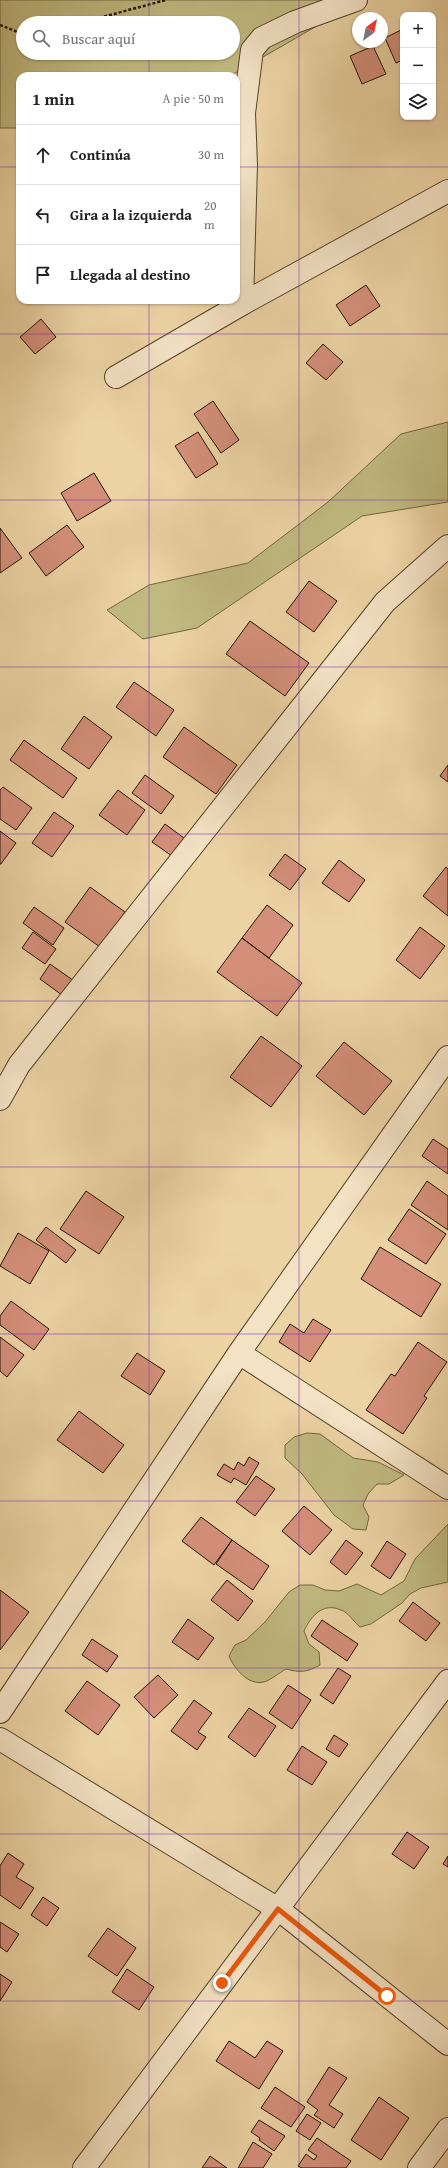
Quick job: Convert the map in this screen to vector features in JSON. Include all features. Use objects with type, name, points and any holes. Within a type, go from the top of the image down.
[{"type":"street","points":[[242,304],[246,165],[244,113],[252,50],[262,38],[295,22],[356,0]]},
{"type":"street","points":[[116,377],[242,304],[448,190]]},
{"type":"street","points":[[0,1099],[19,1065],[385,602],[448,546]]},
{"type":"street","points":[[0,1712],[239,1353],[448,1057]]},
{"type":"street","points":[[239,1353],[448,1488]]},
{"type":"street","points":[[84,2168],[448,1681]]},
{"type":"street","points":[[0,1739],[278,1909],[448,2044]]},
{"type":"street","points":[[419,2168],[448,2129]]},
{"type":"path","points":[[106,16],[166,0]]},
{"type":"path","points":[[0,25],[16,31]]},
{"type":"shaded area","points":[[0,0],[362,0],[237,72],[16,72],[16,128],[0,128]]},
{"type":"shaded area","points":[[448,422],[448,502],[362,516],[197,628],[143,639],[107,610],[149,585],[248,563],[328,502],[401,434]]},
{"type":"shaded area","points":[[307,1433],[320,1434],[353,1458],[378,1462],[404,1475],[389,1484],[377,1484],[368,1494],[363,1505],[369,1517],[366,1530],[353,1529],[334,1515],[302,1474],[285,1458],[285,1445],[294,1437]]},
{"type":"shaded area","points":[[448,1524],[448,1582],[421,1588],[410,1594],[402,1603],[371,1624],[360,1627],[344,1611],[329,1608],[318,1612],[310,1620],[304,1631],[309,1644],[319,1652],[320,1665],[312,1669],[296,1671],[286,1669],[267,1681],[258,1683],[247,1679],[234,1666],[229,1656],[235,1645],[246,1640],[265,1622],[289,1592],[300,1585],[313,1585],[325,1590],[339,1591],[357,1584],[381,1595],[404,1581],[415,1559]]},
{"type":"building","points":[[400,30],[400,61],[396,63],[388,45],[388,36]]},
{"type":"building","points":[[368,48],[374,48],[386,74],[362,84],[350,56]]},
{"type":"building","points":[[366,285],[380,306],[350,326],[336,305]]},
{"type":"building","points":[[41,319],[56,337],[35,354],[20,337]]},
{"type":"building","points":[[323,344],[343,362],[326,380],[306,363]]},
{"type":"building","points":[[213,401],[239,440],[221,453],[194,414]]},
{"type":"building","points":[[198,432],[218,464],[196,478],[175,446]]},
{"type":"building","points":[[94,473],[111,501],[77,521],[61,493]]},
{"type":"building","points":[[67,525],[84,547],[46,576],[29,553]]},
{"type":"building","points":[[0,528],[22,558],[0,573]]},
{"type":"building","points":[[309,581],[337,601],[314,632],[286,612]]},
{"type":"building","points":[[250,621],[309,663],[285,696],[226,654]]},
{"type":"building","points":[[134,682],[174,710],[156,736],[116,707]]},
{"type":"building","points":[[84,716],[112,737],[89,769],[61,749]]},
{"type":"building","points":[[184,727],[237,765],[216,794],[163,757]]},
{"type":"building","points":[[24,740],[77,778],[63,798],[10,760]]},
{"type":"building","points":[[448,765],[448,782],[440,776]]},
{"type":"building","points":[[145,775],[174,796],[161,814],[132,793]]},
{"type":"building","points":[[3,787],[32,808],[16,830],[0,819],[0,790]]},
{"type":"building","points":[[118,790],[145,810],[127,835],[99,815]]},
{"type":"building","points":[[54,812],[74,826],[52,857],[32,843]]},
{"type":"building","points":[[165,824],[184,838],[172,856],[152,842]]},
{"type":"building","points":[[0,831],[16,843],[1,864],[0,864]]},
{"type":"building","points":[[285,854],[306,869],[290,890],[269,875]]},
{"type":"building","points":[[339,860],[365,880],[349,902],[322,883]]},
{"type":"building","points":[[446,867],[448,869],[448,916],[423,896]]},
{"type":"building","points":[[90,887],[125,912],[100,947],[65,922]]},
{"type":"building","points":[[267,905],[293,925],[269,958],[242,938]]},
{"type":"building","points":[[34,907],[64,928],[53,945],[23,923]]},
{"type":"building","points":[[420,927],[445,946],[420,979],[396,960]]},
{"type":"building","points":[[33,932],[56,949],[45,964],[22,948]]},
{"type":"building","points":[[242,938],[302,983],[277,1016],[217,972]]},
{"type":"building","points":[[50,964],[77,983],[66,998],[40,979]]},
{"type":"building","points":[[261,1036],[302,1066],[271,1107],[230,1077]]},
{"type":"building","points":[[344,1042],[392,1081],[364,1115],[316,1076]]},
{"type":"building","points":[[433,1139],[448,1149],[448,1174],[422,1156]]},
{"type":"building","points":[[427,1181],[448,1196],[448,1230],[411,1205]]},
{"type":"building","points":[[86,1191],[124,1217],[99,1254],[60,1229]]},
{"type":"building","points":[[409,1209],[446,1234],[426,1264],[388,1240]]},
{"type":"building","points":[[46,1227],[76,1250],[66,1263],[36,1240]]},
{"type":"building","points":[[18,1233],[49,1251],[30,1284],[0,1266]]},
{"type":"building","points":[[380,1247],[441,1284],[421,1317],[361,1279]]},
{"type":"building","points":[[11,1301],[49,1329],[34,1350],[0,1325],[0,1316]]},
{"type":"building","points":[[313,1319],[331,1330],[310,1362],[279,1342],[290,1324],[304,1333]]},
{"type":"building","points":[[0,1337],[24,1355],[7,1377],[0,1371]]},
{"type":"building","points":[[418,1342],[447,1362],[424,1396],[427,1398],[403,1434],[366,1410],[391,1374],[395,1376]]},
{"type":"building","points":[[137,1353],[165,1371],[150,1395],[121,1376]]},
{"type":"building","points":[[79,1411],[124,1445],[103,1473],[57,1440]]},
{"type":"building","points":[[249,1457],[259,1463],[246,1485],[234,1478],[231,1483],[217,1475],[224,1464],[234,1470],[238,1462],[244,1466]]},
{"type":"building","points":[[256,1476],[275,1489],[255,1516],[236,1502]]},
{"type":"building","points":[[304,1506],[332,1530],[310,1555],[282,1531]]},
{"type":"building","points":[[201,1517],[232,1540],[214,1565],[182,1541]]},
{"type":"building","points":[[232,1540],[269,1566],[253,1590],[216,1564]]},
{"type":"building","points":[[346,1540],[363,1553],[346,1575],[330,1562]]},
{"type":"building","points":[[387,1541],[406,1554],[390,1579],[371,1566]]},
{"type":"building","points":[[227,1580],[253,1601],[238,1621],[211,1600]]},
{"type":"building","points":[[0,1590],[29,1612],[0,1650]]},
{"type":"building","points":[[413,1602],[440,1623],[426,1641],[399,1621]]},
{"type":"building","points":[[188,1619],[214,1638],[198,1660],[172,1642]]},
{"type":"building","points":[[322,1620],[358,1644],[347,1661],[311,1636]]},
{"type":"building","points":[[92,1639],[118,1656],[107,1672],[82,1655]]},
{"type":"building","points":[[338,1668],[351,1676],[333,1704],[320,1695]]},
{"type":"building","points":[[158,1675],[178,1695],[154,1718],[134,1697]]},
{"type":"building","points":[[87,1681],[120,1705],[98,1735],[65,1711]]},
{"type":"building","points":[[288,1685],[311,1700],[292,1729],[269,1713]]},
{"type":"building","points":[[194,1700],[212,1713],[198,1732],[206,1737],[197,1750],[171,1731]]},
{"type":"building","points":[[249,1708],[276,1726],[255,1757],[228,1737]]},
{"type":"building","points":[[334,1735],[348,1744],[339,1757],[326,1749]]},
{"type":"building","points":[[302,1746],[327,1762],[312,1785],[287,1770]]},
{"type":"building","points":[[407,1832],[429,1847],[414,1869],[392,1854]]},
{"type":"building","points":[[8,1853],[24,1864],[16,1877],[34,1888],[20,1909],[0,1895],[0,1866]]},
{"type":"building","points":[[448,1856],[448,1867],[443,1864]]},
{"type":"building","points":[[43,1897],[59,1908],[47,1926],[31,1915]]},
{"type":"building","points":[[0,1922],[19,1934],[7,1952],[0,1947]]},
{"type":"building","points":[[108,1928],[136,1948],[117,1976],[88,1956]]},
{"type":"building","points":[[127,1969],[154,1987],[139,2010],[112,1992]]},
{"type":"building","points":[[0,1974],[12,1982],[0,2001]]},
{"type":"building","points":[[229,2041],[255,2058],[267,2041],[283,2051],[259,2089],[216,2061]]},
{"type":"building","points":[[329,2067],[347,2078],[329,2105],[343,2114],[334,2128],[314,2115],[318,2110],[307,2102]]},
{"type":"building","points":[[275,2087],[305,2107],[291,2127],[261,2108]]},
{"type":"building","points":[[379,2097],[409,2118],[381,2160],[351,2140]]},
{"type":"building","points":[[307,2114],[321,2123],[310,2140],[296,2131]]},
{"type":"building","points":[[259,2120],[285,2136],[274,2151],[251,2132]]},
{"type":"building","points":[[317,2138],[351,2161],[346,2168],[302,2168],[298,2166],[306,2154],[314,2160],[317,2156],[308,2150]]},
{"type":"building","points":[[253,2142],[272,2154],[263,2168],[238,2168]]},
{"type":"building","points":[[210,2156],[227,2168],[202,2168]]},
{"type":"route","points":[[222,1983],[278,1909],[387,1996]]}]
